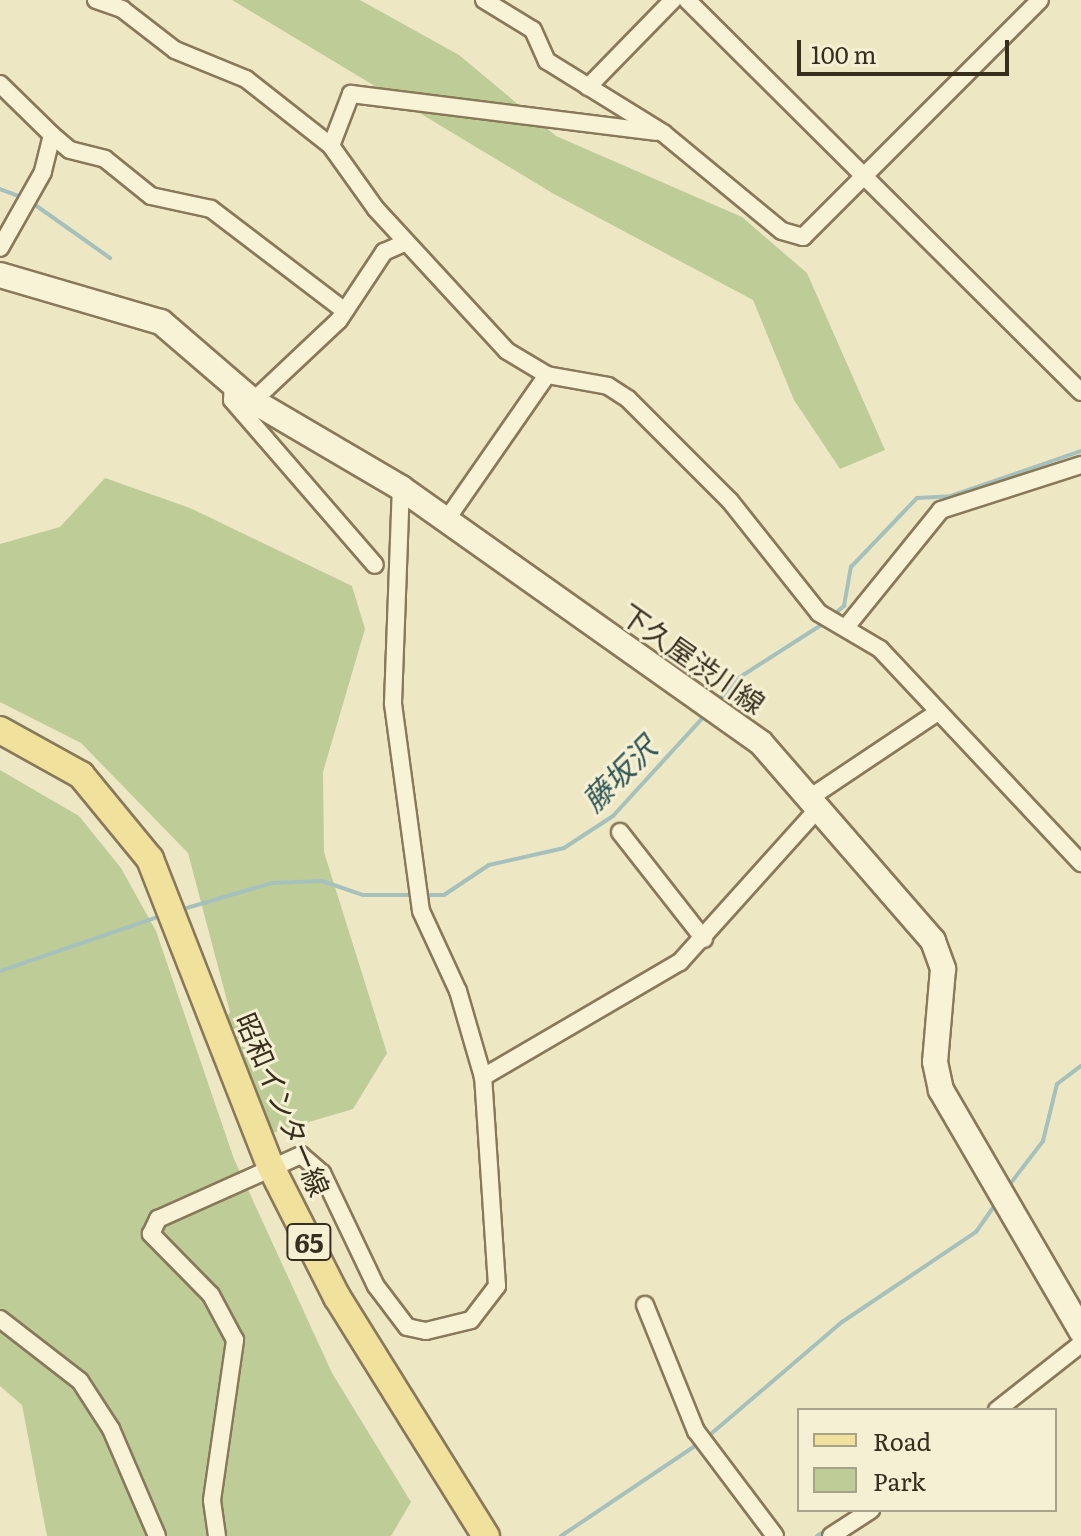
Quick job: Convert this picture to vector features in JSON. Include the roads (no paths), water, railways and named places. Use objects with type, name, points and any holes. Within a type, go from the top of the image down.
[{"type":"main road","name":"下久屋渋川線","points":[[0,275],[161,322],[253,401],[401,488],[761,743],[941,955],[935,1062],[941,1090],[1081,1331]]},
{"type":"main road","name":"昭和インター線","points":[[0,730],[47,751],[106,798],[168,897],[271,1167],[337,1297],[486,1536]]},
{"type":"street","points":[[96,0],[122,9],[175,50],[246,79],[331,146],[406,242],[507,351],[547,375],[608,386],[628,399],[730,501],[819,613],[847,626],[880,649],[935,714],[995,775],[1015,786],[1081,863]]},
{"type":"street","points":[[484,0],[533,30],[547,61],[663,133],[782,231],[803,237],[867,177],[1040,0]]},
{"type":"street","points":[[588,87],[673,0]]},
{"type":"street","points":[[687,0],[1081,392]]},
{"type":"street","points":[[0,84],[70,150],[105,159],[151,196],[211,209],[345,311]]},
{"type":"street","points":[[331,146],[351,94],[663,133]]},
{"type":"street","points":[[0,248],[32,192],[52,135]]},
{"type":"street","points":[[253,401],[345,311],[384,252],[406,242]]},
{"type":"street","points":[[447,519],[547,375]]},
{"type":"street","points":[[233,382],[232,400],[375,565]]},
{"type":"street","points":[[847,626],[941,510],[1081,465]]},
{"type":"street","points":[[217,1536],[212,1500],[235,1340],[211,1295],[151,1234],[173,1210],[301,1155],[322,1173],[376,1286],[407,1327],[426,1331],[471,1320],[497,1286],[483,1077],[458,991],[421,911],[407,821],[393,703],[401,488]]},
{"type":"street","points":[[483,1077],[637,990],[704,939],[812,804],[935,714]]},
{"type":"street","points":[[620,832],[704,939]]},
{"type":"street","points":[[645,1305],[696,1431],[775,1536]]},
{"type":"street","points":[[0,1319],[80,1381],[111,1429],[157,1536]]},
{"type":"street","points":[[1000,1408],[1081,1344]]},
{"type":"street","points":[[831,1536],[868,1512]]},
{"type":"waterway","points":[[0,189],[23,198]]},
{"type":"waterway","points":[[31,202],[110,258]]},
{"type":"waterway","name":"藤坂沢","points":[[832,616],[844,606],[851,567],[917,498],[951,496],[1081,451]]},
{"type":"waterway","name":"藤坂沢","points":[[718,701],[740,677],[826,622]]},
{"type":"waterway","name":"藤坂沢","points":[[425,895],[444,895],[489,865],[564,848],[613,816],[706,714]]},
{"type":"waterway","name":"藤坂沢","points":[[180,910],[272,883],[322,881],[363,895],[416,895]]},
{"type":"waterway","name":"藤坂沢","points":[[0,971],[164,915]]},
{"type":"waterway","points":[[1007,1188],[1043,1141],[1057,1084],[1081,1066]]},
{"type":"waterway","points":[[705,1439],[842,1322],[976,1232],[998,1201]]},
{"type":"waterway","points":[[561,1536],[698,1444]]},
{"type":"waterway","points":[[835,1524],[853,1512]]},
{"type":"waterway","points":[[817,1536],[828,1529]]}]
